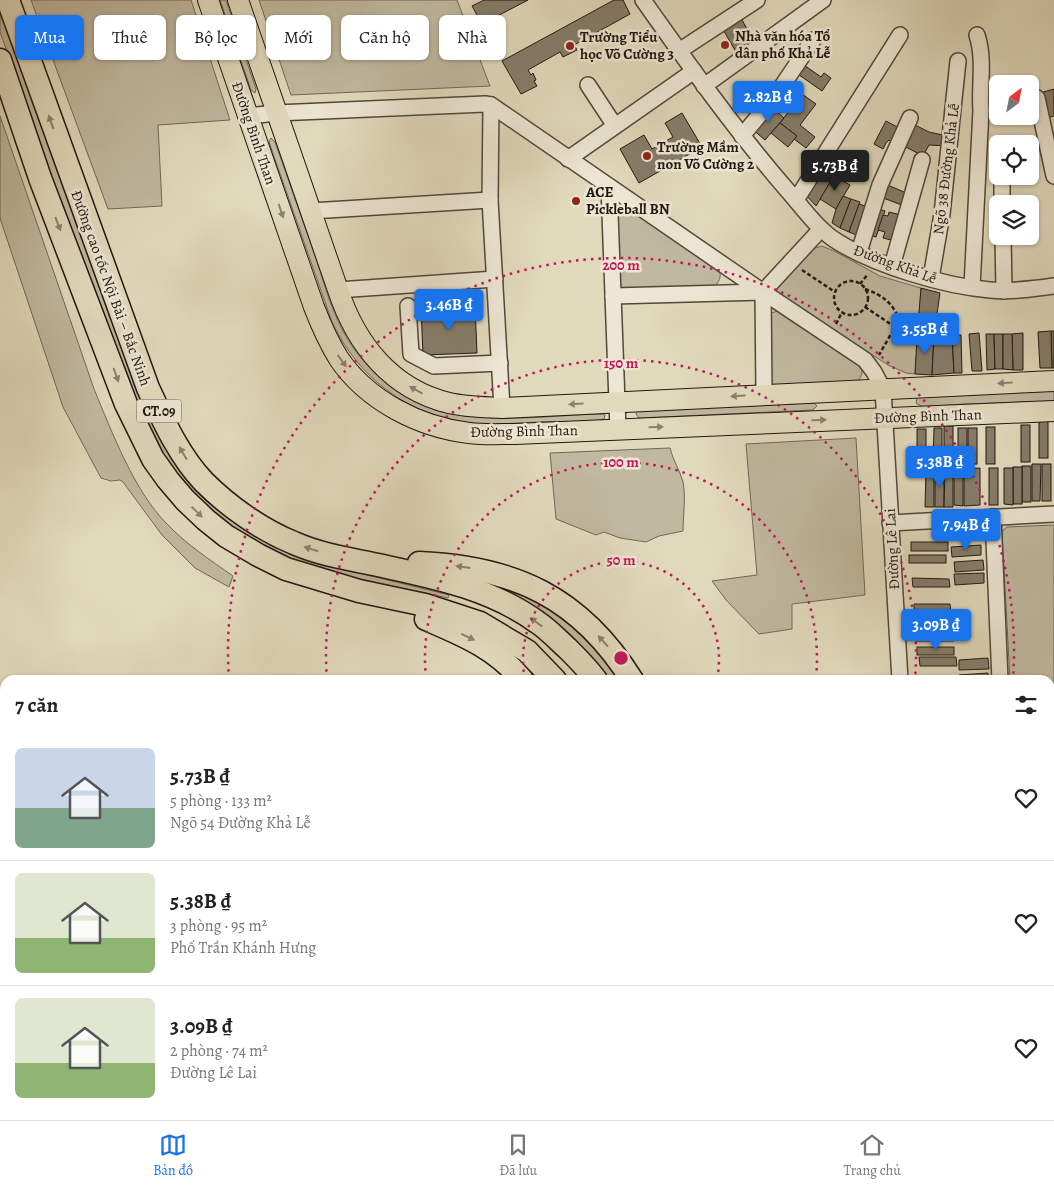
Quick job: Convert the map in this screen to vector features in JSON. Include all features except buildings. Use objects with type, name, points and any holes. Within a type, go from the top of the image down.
[{"type":"highway","name":"Đường cao tốc Nội Bài – Bắc Ninh","points":[[8,0],[148,388],[162,418],[188,462],[204,482],[246,517],[294,544],[332,556],[432,577],[490,595],[538,622],[592,675]]},
{"type":"highway","name":"Đường cao tốc Nội Bài – Bắc Ninh","points":[[0,60],[40,178],[126,404],[158,466],[185,500],[206,520],[242,546],[286,569],[359,591],[425,605],[480,623],[527,651],[550,675]]},
{"type":"highway","points":[[358,561],[438,564],[480,570],[523,583],[566,605],[612,651],[629,675]]},
{"type":"highway","points":[[359,591],[474,640],[491,651],[517,675]]},
{"type":"main road","name":"Đường Bình Than","points":[[208,0],[324,331],[340,359],[370,392],[397,410],[416,419],[450,430],[469,433],[515,434],[1054,411]]},
{"type":"main road","name":"Đường Bình Than","points":[[238,0],[347,316],[363,344],[374,357],[396,378],[418,391],[448,403],[472,407],[502,408],[1054,381]]},
{"type":"street","name":"Đường Khả Lễ","points":[[643,0],[742,136],[821,229],[838,242],[892,266],[931,278],[972,287],[1004,291],[1054,286]]},
{"type":"street","points":[[679,51],[757,0]]},
{"type":"street","points":[[704,86],[822,0]]},
{"type":"street","points":[[796,200],[900,35]]},
{"type":"street","points":[[972,287],[981,110],[979,89],[982,62],[977,35]]},
{"type":"street","points":[[742,136],[776,95],[813,40]]},
{"type":"street","name":"Ngõ 38 Đường Khả Lễ","points":[[931,278],[942,214],[958,60]]},
{"type":"street","points":[[568,158],[694,71]]},
{"type":"street","points":[[588,86],[615,126]]},
{"type":"street","points":[[1039,103],[1054,176]]},
{"type":"street","points":[[248,116],[276,113],[491,105],[762,292],[859,356],[870,366],[883,389]]},
{"type":"street","points":[[491,105],[490,200],[502,408]]},
{"type":"street","points":[[859,252],[880,185],[910,118]]},
{"type":"street","points":[[892,266],[922,160]]},
{"type":"street","points":[[609,186],[618,429]]},
{"type":"street","points":[[311,211],[490,200]]},
{"type":"street","points":[[764,394],[762,292],[821,229]]},
{"type":"street","points":[[1003,245],[1004,291]]},
{"type":"street","points":[[338,290],[495,279]]},
{"type":"street","points":[[613,296],[762,292]]},
{"type":"street","points":[[408,306],[411,354],[434,366],[500,363]]},
{"type":"street","name":"Đường Lê Lai","points":[[883,389],[900,675]]},
{"type":"street","points":[[890,523],[1054,514]]},
{"type":"street","points":[[992,517],[1000,675]]},
{"type":"path","points":[[799,268],[836,292]]},
{"type":"path","points":[[860,284],[868,274]]},
{"type":"path","points":[[866,289],[868,299],[861,312],[854,315],[842,312],[835,303],[836,292],[842,284],[852,281],[882,296],[892,306],[899,319],[879,356]]},
{"type":"path","points":[[865,307],[895,327]]},
{"type":"path","points":[[834,327],[842,312]]},
{"type":"shaded area","points":[[31,0],[191,0],[196,15],[176,15],[176,60],[210,60],[230,120],[158,125],[162,206],[108,209],[53,60],[84,60],[84,15],[37,15]]},
{"type":"shaded area","points":[[220,0],[226,0],[231,15],[225,15]]},
{"type":"shaded area","points":[[259,0],[457,0],[463,15],[439,15],[439,60],[480,60],[490,86],[291,95],[279,60],[331,60],[331,15],[266,15],[266,21]]},
{"type":"shaded area","points":[[0,10],[15,51],[15,60],[18,60],[90,256],[174,458],[343,569],[449,595],[448,598],[341,575],[282,556],[237,531],[202,501],[164,457],[137,404],[65,215],[0,32]]},
{"type":"shaded area","points":[[241,60],[246,60],[256,89],[255,93],[251,90]]},
{"type":"shaded area","points":[[0,116],[94,389],[125,460],[144,495],[167,524],[190,545],[233,576],[229,587],[195,568],[162,535],[123,482],[101,478],[63,407],[0,218]]},
{"type":"shaded area","points":[[271,138],[275,142],[338,322],[352,347],[376,374],[405,395],[420,403],[437,410],[455,414],[473,417],[510,418],[603,414],[605,415],[604,419],[504,424],[470,423],[448,419],[406,403],[371,377],[343,342],[332,322],[269,142]]},
{"type":"shaded area","points":[[622,205],[719,270],[720,277],[716,285],[714,287],[619,291],[615,209]]},
{"type":"shaded area","points":[[822,246],[880,276],[921,288],[915,374],[906,373],[888,365],[777,292],[780,282],[815,248]]},
{"type":"shaded area","points":[[783,312],[861,367],[862,374],[857,382],[855,384],[775,387],[771,384],[767,317],[771,313]]},
{"type":"shaded area","points":[[1054,391],[1054,401],[923,407],[916,403],[917,397]]},
{"type":"shaded area","points":[[814,403],[817,406],[813,410],[639,418],[636,414],[638,411]]},
{"type":"shaded area","points":[[856,438],[865,595],[792,604],[792,629],[759,634],[726,600],[712,581],[757,575],[746,444]]},
{"type":"shaded area","points":[[670,448],[684,488],[683,531],[659,536],[646,542],[620,538],[604,532],[596,535],[556,519],[550,453]]},
{"type":"shaded area","points":[[1054,525],[1054,675],[1010,675],[1002,531],[1007,527]]},
{"type":"shaded area","points":[[495,587],[527,594],[560,614],[607,661],[615,675],[598,675]]},
{"type":"place","name":"Nhà văn hóa Tổ dân phố Khả Lễ","points":[[725,45]]},
{"type":"place","name":"Trường Tiểu học Võ Cường 3","points":[[570,46]]},
{"type":"place","name":"Trường Mầm non Võ Cường 2","points":[[647,156]]},
{"type":"place","name":"ACE Pickleball BN","points":[[576,201]]}]
